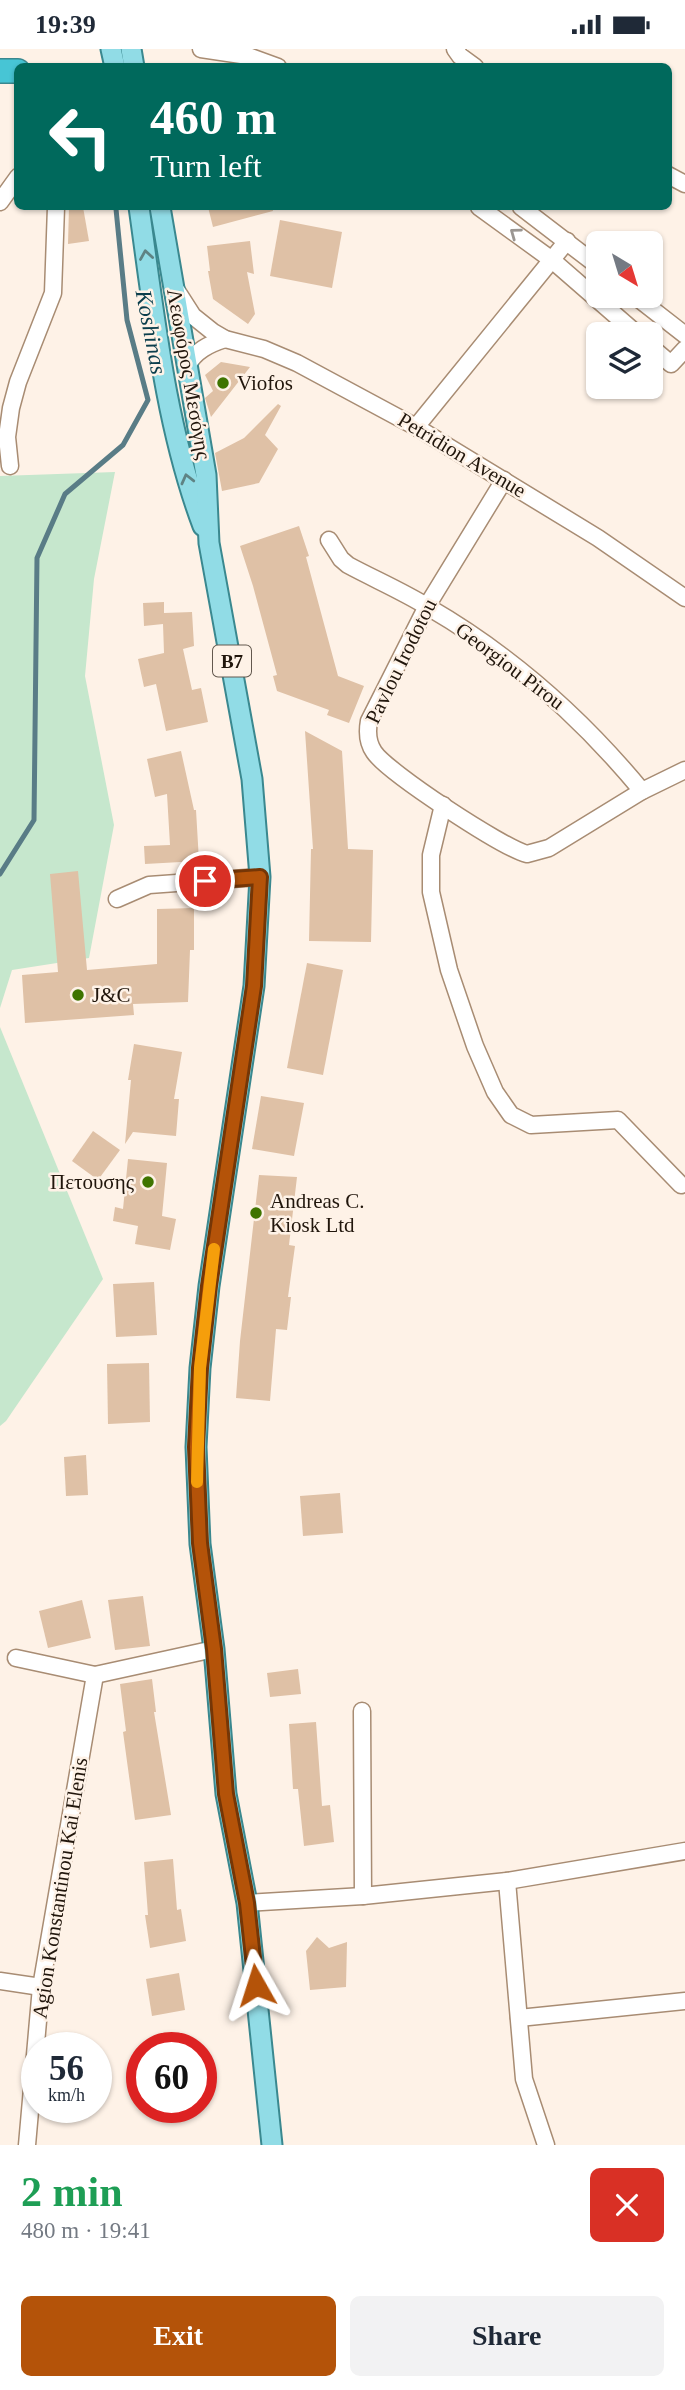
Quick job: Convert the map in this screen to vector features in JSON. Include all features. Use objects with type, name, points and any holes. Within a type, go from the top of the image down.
[{"type":"main road","name":"Λεωφόρος Μεσόγης","points":[[139,210],[166,384],[188,485],[209,543]]},
{"type":"main road","name":"Λεωφόρος Μεσόγης","points":[[160,210],[206,475],[209,543],[252,779],[260,877],[254,986],[209,1286],[200,1368],[197,1487],[200,1543],[214,1649],[226,1794],[247,1903],[272,2145]]},
{"type":"street","points":[[201,49],[266,63]]},
{"type":"street","points":[[455,49],[470,63]]},
{"type":"street","points":[[0,202],[14,183]]},
{"type":"street","points":[[10,466],[7,437],[10,408],[53,293],[56,210]]},
{"type":"street","points":[[483,210],[552,260],[622,322]]},
{"type":"street","points":[[525,210],[586,256]]},
{"type":"street","points":[[416,427],[568,241]]},
{"type":"street","name":"Petridion Avenue","points":[[169,258],[176,290],[202,325],[225,339],[264,349],[297,363],[416,427],[598,538],[685,598]]},
{"type":"street","points":[[650,308],[685,335]]},
{"type":"street","points":[[189,379],[187,366],[190,361],[206,346],[225,339]]},
{"type":"street","points":[[663,357],[671,364],[685,349]]},
{"type":"street","name":"Pavlou Irodotou","points":[[504,479],[427,606],[369,721],[367,732],[374,753],[443,805],[521,853],[534,854],[573,835],[642,791]]},
{"type":"street","name":"Georgiou Pirou","points":[[329,540],[348,565],[427,606],[544,688],[602,744],[642,791]]},
{"type":"street","points":[[642,791],[685,770]]},
{"type":"street","points":[[443,805],[431,855],[431,892],[449,970],[475,1046],[495,1092],[511,1115],[531,1125],[618,1120],[681,1185]]},
{"type":"street","points":[[117,899],[149,885],[260,877]]},
{"type":"street","points":[[16,1658],[95,1675],[214,1649]]},
{"type":"street","name":"Agion Konstantinou Kai Elenis","points":[[27,2145],[41,1987],[95,1675]]},
{"type":"street","points":[[362,1711],[363,1896]]},
{"type":"street","points":[[247,1903],[363,1896],[506,1881],[685,1851]]},
{"type":"street","points":[[506,1881],[524,2079],[546,2145]]},
{"type":"street","points":[[0,1981],[41,1987]]},
{"type":"street","points":[[519,2018],[685,2001]]},
{"type":"green space","points":[[115,472],[94,579],[85,676],[114,825],[89,958],[12,970],[0,1008],[0,476]]},
{"type":"green space","points":[[0,1027],[103,1279],[0,1426]]},
{"type":"building","points":[[69,210],[84,210],[89,241],[68,244]]},
{"type":"building","points":[[209,210],[273,210],[273,211],[213,227]]},
{"type":"building","points":[[280,220],[342,232],[332,288],[270,276]]},
{"type":"building","points":[[250,241],[254,274],[247,272],[255,314],[248,324],[213,299],[207,246]]},
{"type":"building","name":"Viofos","points":[[221,362],[250,367],[211,417],[205,398],[213,391],[205,375]]},
{"type":"building","points":[[278,404],[281,406],[265,435],[278,449],[259,483],[222,491],[215,453],[244,438]]},
{"type":"building","points":[[299,526],[309,556],[306,557],[338,676],[364,686],[349,723],[327,715],[329,710],[277,691],[273,676],[277,675],[240,546]]},
{"type":"building","points":[[164,602],[164,613],[192,612],[194,646],[183,649],[192,690],[201,688],[208,722],[166,731],[156,684],[144,687],[138,659],[164,653],[163,624],[144,626],[143,603]]},
{"type":"building","points":[[305,731],[342,751],[348,849],[373,850],[371,942],[309,941],[313,849]]},
{"type":"building","points":[[181,751],[196,810],[199,861],[145,864],[144,846],[170,845],[167,794],[155,797],[147,759]]},
{"type":"building","points":[[78,871],[87,970],[157,964],[157,909],[194,908],[194,950],[190,950],[188,1002],[133,1004],[134,1015],[25,1023],[22,975],[58,972],[50,874]]},
{"type":"building","points":[[307,963],[343,970],[323,1075],[287,1068]]},
{"type":"building","points":[[134,1044],[182,1052],[174,1099],[179,1099],[176,1136],[133,1132],[125,1144],[131,1080],[128,1080]]},
{"type":"building","points":[[261,1096],[304,1103],[294,1156],[252,1149]]},
{"type":"building","points":[[93,1131],[120,1150],[98,1180],[72,1161]]},
{"type":"building","points":[[128,1159],[167,1163],[162,1216],[176,1219],[170,1250],[135,1244],[138,1226],[113,1221],[115,1207],[123,1209]]},
{"type":"building","points":[[259,1175],[297,1177],[289,1245],[295,1246],[288,1297],[291,1297],[287,1330],[276,1329],[270,1401],[236,1398]]},
{"type":"building","points":[[154,1282],[157,1335],[116,1337],[113,1284]]},
{"type":"building","points":[[149,1363],[150,1422],[108,1424],[107,1364]]},
{"type":"building","points":[[86,1455],[88,1495],[66,1496],[64,1457]]},
{"type":"building","points":[[340,1493],[343,1533],[303,1536],[300,1496]]},
{"type":"building","points":[[143,1596],[150,1646],[115,1650],[108,1600]]},
{"type":"building","points":[[82,1600],[91,1638],[48,1648],[39,1611]]},
{"type":"building","points":[[298,1669],[301,1694],[270,1697],[267,1673]]},
{"type":"building","points":[[152,1679],[154,1712],[171,1815],[135,1820],[123,1732],[126,1731],[120,1684]]},
{"type":"building","points":[[316,1722],[322,1806],[330,1805],[334,1842],[304,1846],[298,1789],[293,1789],[289,1724]]},
{"type":"building","points":[[173,1859],[177,1910],[181,1909],[186,1941],[150,1948],[145,1915],[148,1915],[144,1862]]},
{"type":"building","points":[[317,1937],[329,1948],[347,1942],[346,1987],[310,1990],[306,1951]]},
{"type":"building","points":[[179,1973],[185,2010],[152,2016],[146,1979]]},
{"type":"waterway","name":"Koshinas","points":[[0,874],[34,820],[37,558],[65,494],[123,445],[148,400],[127,320],[116,210]]},
{"type":"slow traffic","points":[[197,1482],[200,1368],[214,1249]]},
{"type":"place","name":"Viofos","points":[[223,383]]},
{"type":"place","name":"J&C","points":[[78,995]]},
{"type":"place","name":"Πετουσης","points":[[148,1182]]},
{"type":"place","name":"Andreas C. Kiosk Ltd","points":[[256,1213]]},
{"type":"route","points":[[205,881],[260,877],[254,986],[209,1286],[200,1368],[196,1447],[200,1543],[214,1649],[226,1794],[247,1903],[256,1985]]}]
